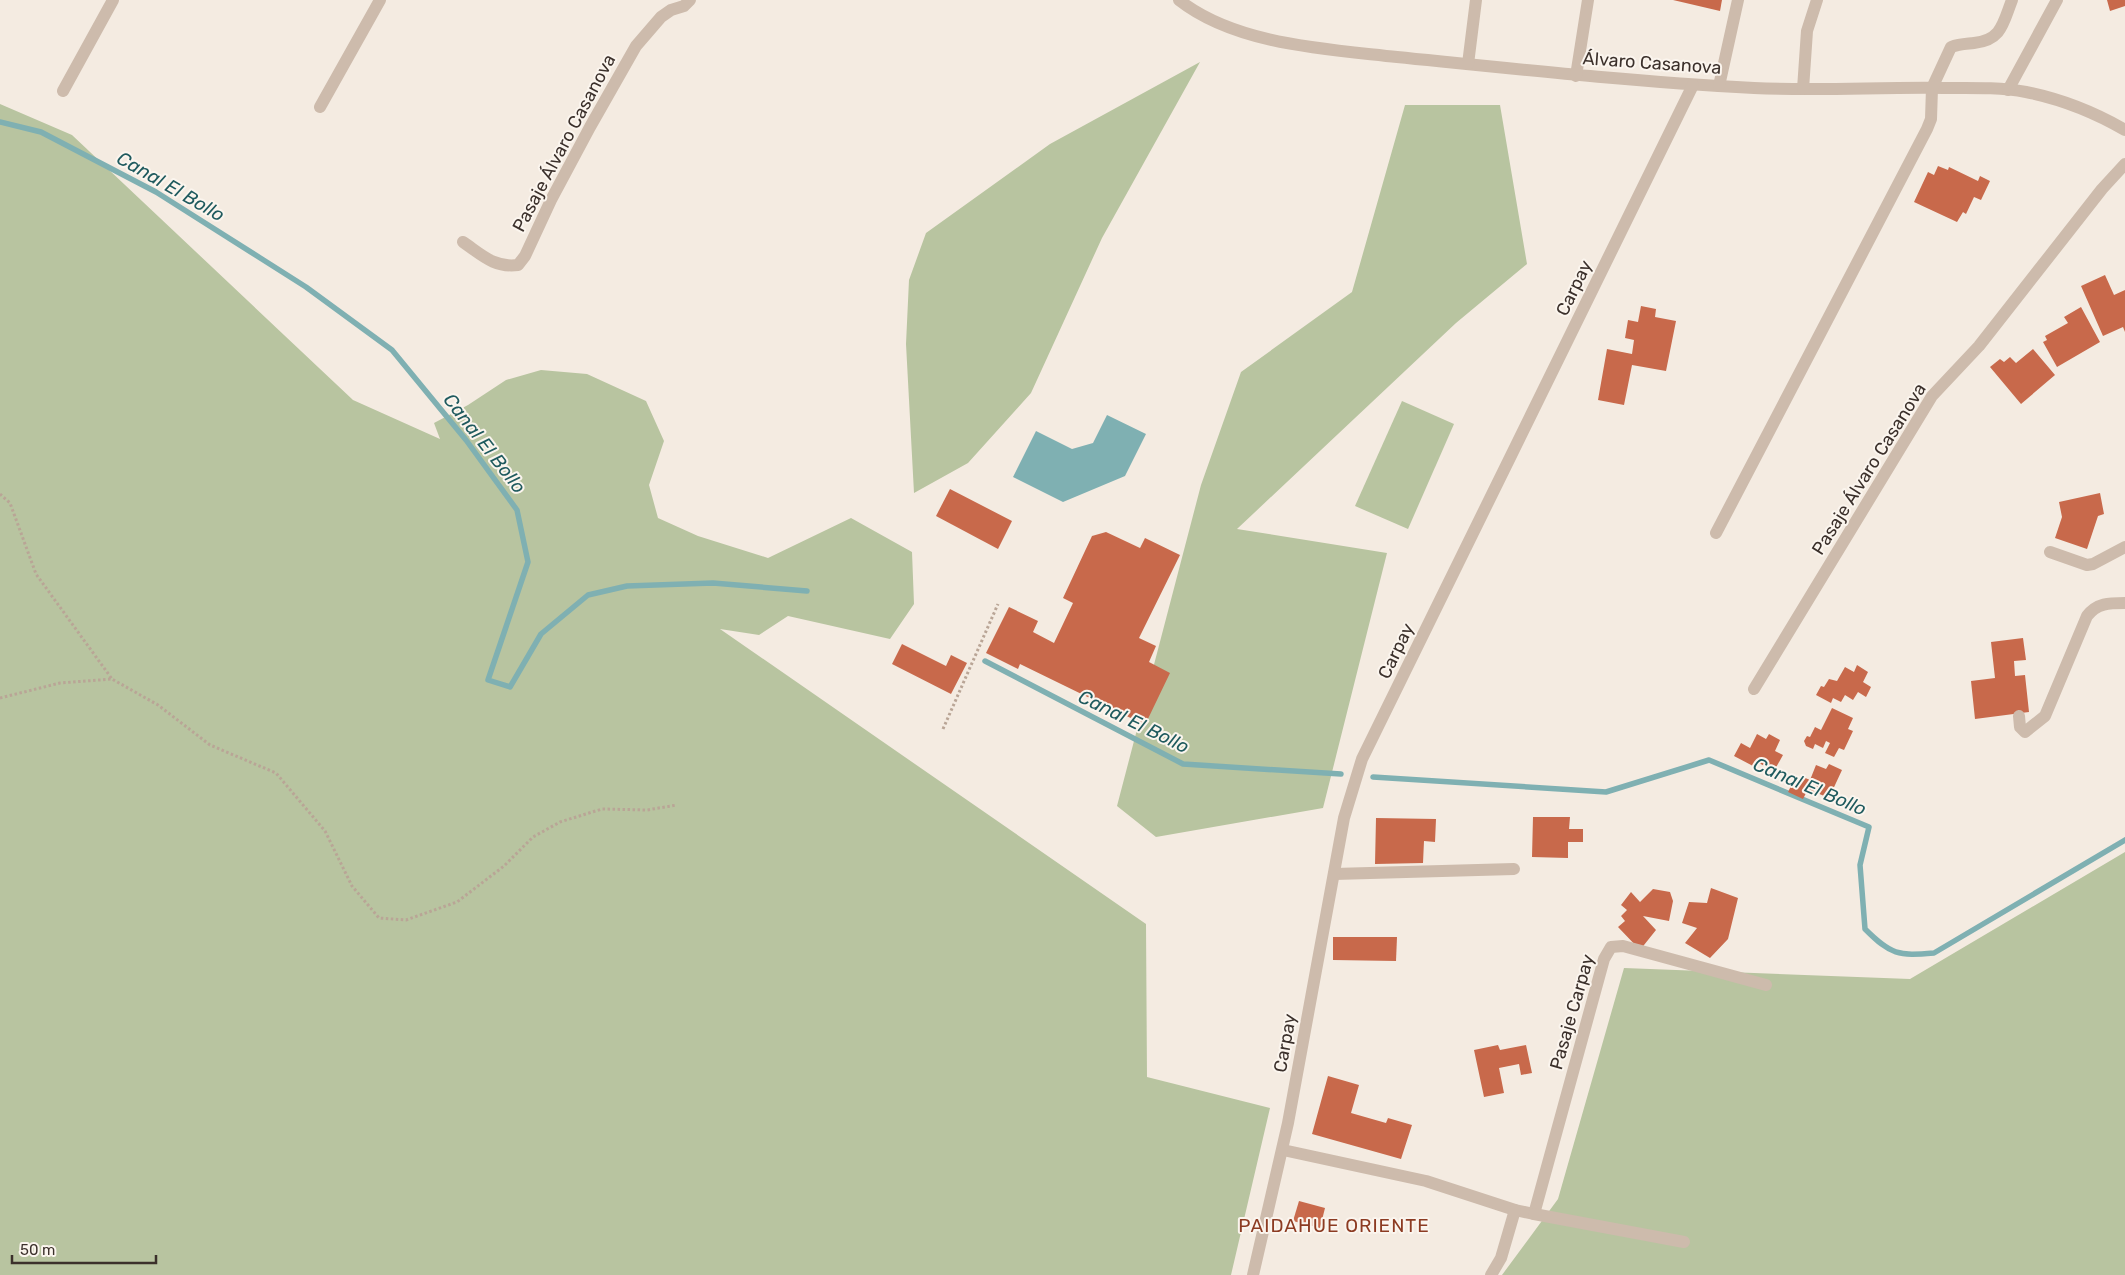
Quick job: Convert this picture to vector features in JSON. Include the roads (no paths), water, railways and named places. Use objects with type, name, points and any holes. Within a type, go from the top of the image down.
[{"type":"street","points":[[63,91],[113,0]]},
{"type":"street","points":[[320,107],[380,0]]},
{"type":"street","name":"Pasaje Álvaro Casanova","points":[[463,242],[504,266],[518,265],[525,256],[551,200],[590,127],[636,46],[661,17],[671,10],[684,6],[690,0]]},
{"type":"street","name":"Álvaro Casanova","points":[[1179,0],[1213,22],[1258,37],[1340,51],[1576,76],[1693,85],[1803,89],[1932,88],[2008,90],[2066,103],[2088,111],[2125,130]]},
{"type":"street","points":[[1468,64],[1476,0]]},
{"type":"street","points":[[1576,76],[1588,0]]},
{"type":"street","points":[[1719,86],[1738,0]]},
{"type":"street","points":[[1803,89],[1807,31],[1817,0]]},
{"type":"street","points":[[1716,533],[1927,130],[1931,119],[1932,88],[1951,47],[1995,38],[2000,32],[2012,0]]},
{"type":"street","points":[[2008,90],[2057,0]]},
{"type":"street","name":"Carpay","points":[[1254,1274],[1283,1150],[1344,818],[1362,759],[1693,85]]},
{"type":"street","name":"Pasaje Álvaro Casanova","points":[[1754,689],[1932,396],[1979,346],[2102,189],[2125,164]]},
{"type":"street","points":[[2050,552],[2087,565],[2094,564],[2125,547]]},
{"type":"street","points":[[2019,716],[2020,727],[2025,732],[2045,716],[2092,608],[2099,605],[2125,604]]},
{"type":"street","points":[[1334,874],[1514,869]]},
{"type":"street","name":"Pasaje Carpay","points":[[1534,1214],[1604,959],[1611,947],[1623,946],[1766,986]]},
{"type":"street","points":[[1283,1150],[1426,1181],[1515,1210],[1684,1242]]},
{"type":"street","points":[[1491,1275],[1501,1258],[1515,1210]]},
{"type":"water","points":[[1107,415],[1146,434],[1125,476],[1063,502],[1013,477],[1036,431],[1072,449],[1093,443]]},
{"type":"waterway","name":"Canal El Bollo","points":[[0,122],[41,132],[156,192],[306,287],[392,350],[466,440],[517,510],[528,562],[488,680],[510,687],[541,634],[588,595],[627,586],[713,583],[807,591]]},
{"type":"waterway","name":"Canal El Bollo","points":[[985,661],[1183,764],[1341,774]]},
{"type":"waterway","name":"Canal El Bollo","points":[[1373,777],[1606,792],[1709,760],[1869,827],[1860,865],[1865,929],[1889,949],[1903,954],[1934,953],[2125,840]]},
{"type":"district","name":"PAIDAHUE ORIENTE","points":[[1334,1225]]}]
